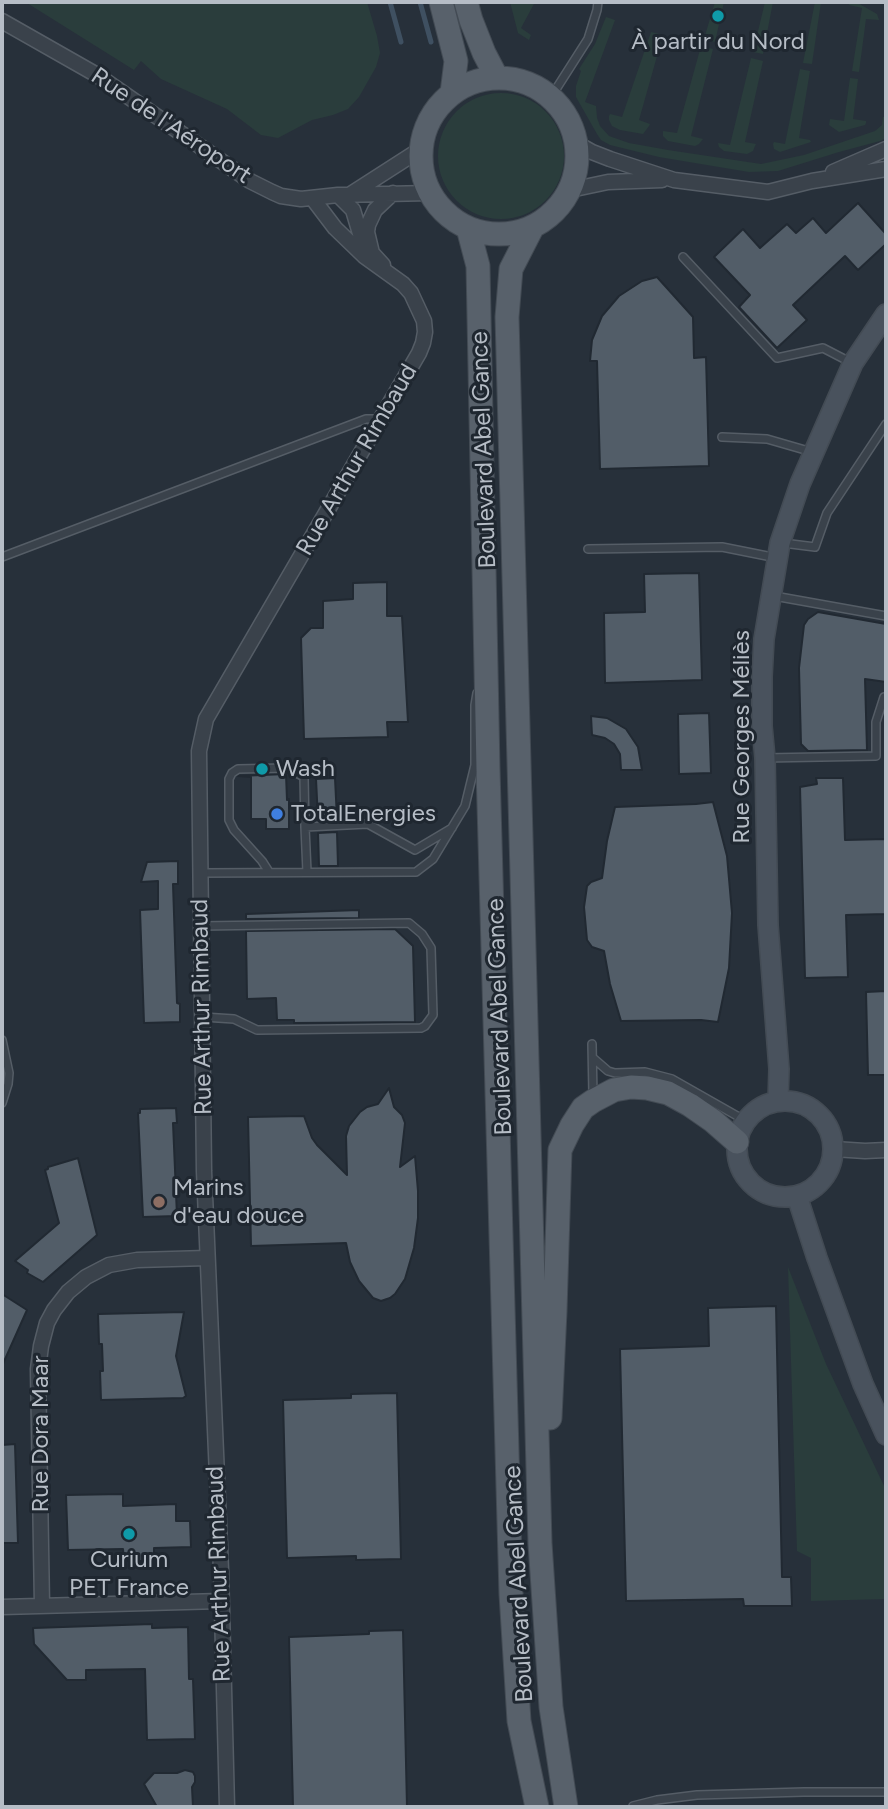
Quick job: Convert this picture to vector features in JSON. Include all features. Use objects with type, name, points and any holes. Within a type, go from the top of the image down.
[{"type":"main road","points":[[441,2],[456,61],[452,93]]},
{"type":"main road","points":[[466,2],[484,53],[497,78]]},
{"type":"main road","points":[[497,78],[526,82],[551,97],[572,127],[578,163],[570,190],[554,212],[532,228],[500,235],[468,228],[446,214],[430,193],[422,172],[421,149],[431,118],[452,93],[474,82],[497,78]]},
{"type":"main road","name":"Boulevard Abel Gance","points":[[468,228],[478,266],[511,1594],[519,1721],[537,1807]]},
{"type":"main road","name":"Boulevard Abel Gance","points":[[532,228],[512,269],[507,317],[540,1543],[551,1707],[566,1807]]},
{"type":"main road","points":[[540,1543],[552,1387],[560,1150],[572,1125],[583,1108],[614,1090],[647,1088],[668,1093],[713,1121],[737,1142]]},
{"type":"street","name":"Rue de l'Aéroport","points":[[2,21],[124,93],[261,187],[291,198],[313,199],[344,195],[430,193]]},
{"type":"street","points":[[576,143],[610,159],[674,180]]},
{"type":"street","name":"Rue de l'Aéroport","points":[[344,195],[421,149]]},
{"type":"street","points":[[812,181],[886,149]]},
{"type":"street","points":[[570,190],[608,182],[674,180],[768,192],[812,181],[886,169]]},
{"type":"street","points":[[372,253],[368,225],[375,210],[393,193]]},
{"type":"street","name":"Rue Arthur Rimbaud","points":[[227,1807],[221,1570],[204,1171],[201,926],[207,873],[199,751],[206,719],[419,353],[425,332],[424,321],[411,293],[372,253],[361,237],[353,210],[344,195]]},
{"type":"street","name":"Rue Arthur Rimbaud","points":[[313,199],[344,237],[364,256],[393,276]]},
{"type":"street","name":"Rue Georges Méliès","points":[[778,1101],[779,1069],[767,900],[762,726],[764,639],[770,595],[779,551],[813,452],[853,363],[886,314]]},
{"type":"street","points":[[778,1101],[799,1102],[817,1112],[829,1128],[834,1149],[831,1165],[824,1179],[812,1190],[797,1196],[776,1197],[757,1189],[743,1173],[738,1158],[737,1142],[746,1121],[755,1111],[778,1101]]},
{"type":"street","points":[[834,1149],[886,1150]]},
{"type":"street","points":[[797,1196],[863,1384],[886,1435]]},
{"type":"street","name":"Rue Dora Maar","points":[[42,1606],[38,1369],[47,1323],[68,1292],[109,1265],[138,1260],[207,1258]]},
{"type":"street","points":[[2,1607],[221,1601]]},
{"type":"lane","points":[[551,97],[588,38],[598,2]]},
{"type":"lane","points":[[683,257],[777,358],[823,348],[853,363]]},
{"type":"lane","points":[[2,557],[366,419],[381,419]]},
{"type":"lane","points":[[588,549],[722,547],[779,551],[815,547],[827,513],[886,424]]},
{"type":"lane","points":[[722,437],[767,439],[813,452]]},
{"type":"lane","points":[[770,595],[886,616]]},
{"type":"lane","points":[[207,873],[416,872],[433,859],[465,806],[475,765],[475,705],[486,637]]},
{"type":"lane","points":[[765,758],[876,756],[876,722],[884,697]]},
{"type":"lane","points":[[269,872],[262,860],[234,830],[229,820],[229,779],[238,769],[287,768],[304,777],[307,872]]},
{"type":"lane","points":[[306,827],[368,824],[415,850],[453,827]]},
{"type":"lane","points":[[201,926],[408,923],[422,934],[431,948],[433,1015],[421,1028],[257,1030],[234,1019],[202,1017]]},
{"type":"lane","points":[[2,1041],[9,1073],[2,1103]]},
{"type":"lane","points":[[592,1044],[593,1101]]},
{"type":"lane","points":[[593,1058],[608,1071],[615,1073],[645,1072],[672,1079],[746,1121]]},
{"type":"lane","points":[[633,1806],[697,1795],[886,1792]]},
{"type":"green space","points":[[28,2],[367,2],[380,53],[376,67],[359,97],[348,109],[312,120],[278,138],[261,135],[227,109],[161,79],[141,61],[134,70]]},
{"type":"green space","points":[[510,2],[535,2],[521,28],[531,35],[529,40],[518,33]]},
{"type":"green space","points":[[715,2],[724,2],[715,42],[704,39]]},
{"type":"green space","points":[[765,2],[773,2],[763,54],[753,52]]},
{"type":"green space","points":[[815,2],[821,2],[812,64],[803,63]]},
{"type":"green space","points":[[850,2],[856,2],[877,14],[879,20],[866,19],[859,72],[852,71],[862,8],[849,5]]},
{"type":"green space","points":[[606,17],[615,20],[585,102],[596,106],[600,126],[609,136],[629,143],[761,164],[804,155],[875,131],[882,125],[883,117],[886,117],[886,138],[778,171],[749,172],[659,157],[610,145],[601,140],[576,97],[581,71],[579,69],[595,44]]},
{"type":"green space","points":[[651,32],[663,35],[639,120],[650,124],[643,134],[620,130],[612,126],[609,116],[622,117]]},
{"type":"green space","points":[[701,46],[713,49],[691,136],[703,139],[695,146],[668,141],[663,136],[663,131],[677,133]]},
{"type":"green space","points":[[751,58],[763,61],[745,142],[756,144],[753,151],[747,154],[724,151],[718,143],[730,145]]},
{"type":"green space","points":[[800,69],[810,71],[799,138],[811,142],[780,152],[774,149],[773,144],[785,144]]},
{"type":"green space","points":[[850,78],[858,79],[853,119],[866,123],[839,132],[829,125],[830,119],[844,121]]},
{"type":"green space","points":[[501,93],[525,98],[545,112],[559,132],[564,156],[559,180],[545,200],[525,214],[501,219],[477,214],[457,200],[443,180],[438,156],[443,132],[457,112],[477,98]]},
{"type":"green space","points":[[788,1267],[826,1364],[886,1490],[886,1599],[811,1601],[811,1558],[797,1551]]},
{"type":"building","points":[[858,203],[886,234],[886,244],[858,270],[845,256],[793,305],[807,320],[777,348],[739,307],[750,295],[714,257],[743,229],[760,248],[787,224],[796,233],[813,218],[826,233]]},
{"type":"building","points":[[657,277],[693,317],[694,358],[706,357],[709,466],[600,469],[597,361],[590,361],[592,340],[602,316],[619,296],[642,281]]},
{"type":"building","points":[[699,573],[702,680],[605,683],[604,613],[645,612],[644,574]]},
{"type":"building","points":[[387,582],[387,616],[402,616],[408,722],[387,722],[388,737],[304,739],[301,638],[311,628],[323,628],[323,601],[353,599],[353,583]]},
{"type":"building","points":[[818,612],[886,624],[886,682],[865,679],[867,750],[808,751],[801,744],[799,668],[804,625]]},
{"type":"building","points":[[709,713],[711,773],[679,774],[678,714]]},
{"type":"building","points":[[591,716],[607,718],[626,729],[638,747],[642,770],[621,770],[620,754],[614,744],[605,738],[592,735]]},
{"type":"building","points":[[286,774],[289,829],[266,829],[266,819],[251,819],[251,777],[238,776]]},
{"type":"building","points":[[335,778],[337,819],[318,820],[316,779]]},
{"type":"building","points":[[816,778],[843,778],[845,840],[886,839],[886,914],[846,915],[848,977],[805,978],[800,787],[817,784]]},
{"type":"building","points":[[713,802],[727,856],[732,913],[729,968],[718,1022],[621,1021],[604,951],[592,947],[587,940],[584,907],[587,886],[602,878],[615,807]]},
{"type":"building","points":[[337,832],[338,866],[319,866],[318,833]]},
{"type":"building","points":[[178,861],[178,884],[173,884],[180,1022],[144,1023],[140,910],[158,909],[158,881],[141,882],[147,862]]},
{"type":"building","points":[[359,910],[359,918],[246,919],[246,914]]},
{"type":"building","points":[[395,929],[413,946],[415,1022],[294,1023],[294,1020],[277,1020],[276,998],[247,999],[246,931]]},
{"type":"building","points":[[886,991],[886,1075],[868,1075],[866,992]]},
{"type":"building","points":[[389,1088],[394,1107],[405,1123],[400,1167],[415,1156],[418,1218],[414,1248],[405,1279],[395,1294],[381,1301],[373,1298],[359,1281],[350,1262],[346,1243],[251,1246],[248,1117],[304,1116],[317,1145],[347,1175],[346,1136],[349,1126],[360,1112],[378,1104]]},
{"type":"building","points":[[176,1108],[177,1123],[173,1123],[177,1216],[143,1217],[138,1113],[140,1109]]},
{"type":"building","points":[[78,1158],[97,1235],[43,1282],[27,1273],[28,1270],[15,1261],[59,1223],[45,1170]]},
{"type":"building","points":[[2,1294],[27,1310],[2,1366]]},
{"type":"building","points":[[776,1306],[782,1577],[791,1577],[792,1606],[744,1606],[743,1599],[626,1601],[620,1349],[709,1346],[708,1308]]},
{"type":"building","points":[[184,1312],[176,1356],[186,1396],[101,1400],[100,1371],[103,1371],[98,1314]]},
{"type":"building","points":[[397,1393],[401,1559],[356,1560],[356,1556],[287,1558],[283,1400],[351,1398],[351,1394]]},
{"type":"building","points":[[15,1444],[18,1543],[2,1543],[2,1445]]},
{"type":"building","name":"Curium PET France","points":[[123,1494],[123,1506],[176,1504],[176,1521],[190,1521],[191,1547],[154,1548],[154,1561],[124,1561],[123,1549],[68,1550],[66,1495]]},
{"type":"building","points":[[152,1624],[152,1628],[188,1627],[189,1679],[193,1679],[195,1739],[147,1740],[145,1669],[86,1670],[86,1680],[67,1680],[34,1644],[33,1628]]},
{"type":"building","points":[[403,1630],[407,1807],[293,1807],[289,1637]]},
{"type":"building","points":[[185,1770],[193,1772],[195,1776],[192,1787],[193,1807],[157,1807],[144,1784],[154,1773],[177,1773]]},
{"type":"waterway","points":[[390,2],[401,42]]},
{"type":"waterway","points":[[420,2],[431,42]]},
{"type":"place","name":"À partir du Nord","points":[[718,16]]},
{"type":"place","name":"Wash","points":[[262,769]]},
{"type":"place","name":"TotalEnergies","points":[[277,814]]},
{"type":"place","name":"Marins d'eau douce","points":[[159,1202]]},
{"type":"place","name":"Curium PET France","points":[[129,1534]]}]
